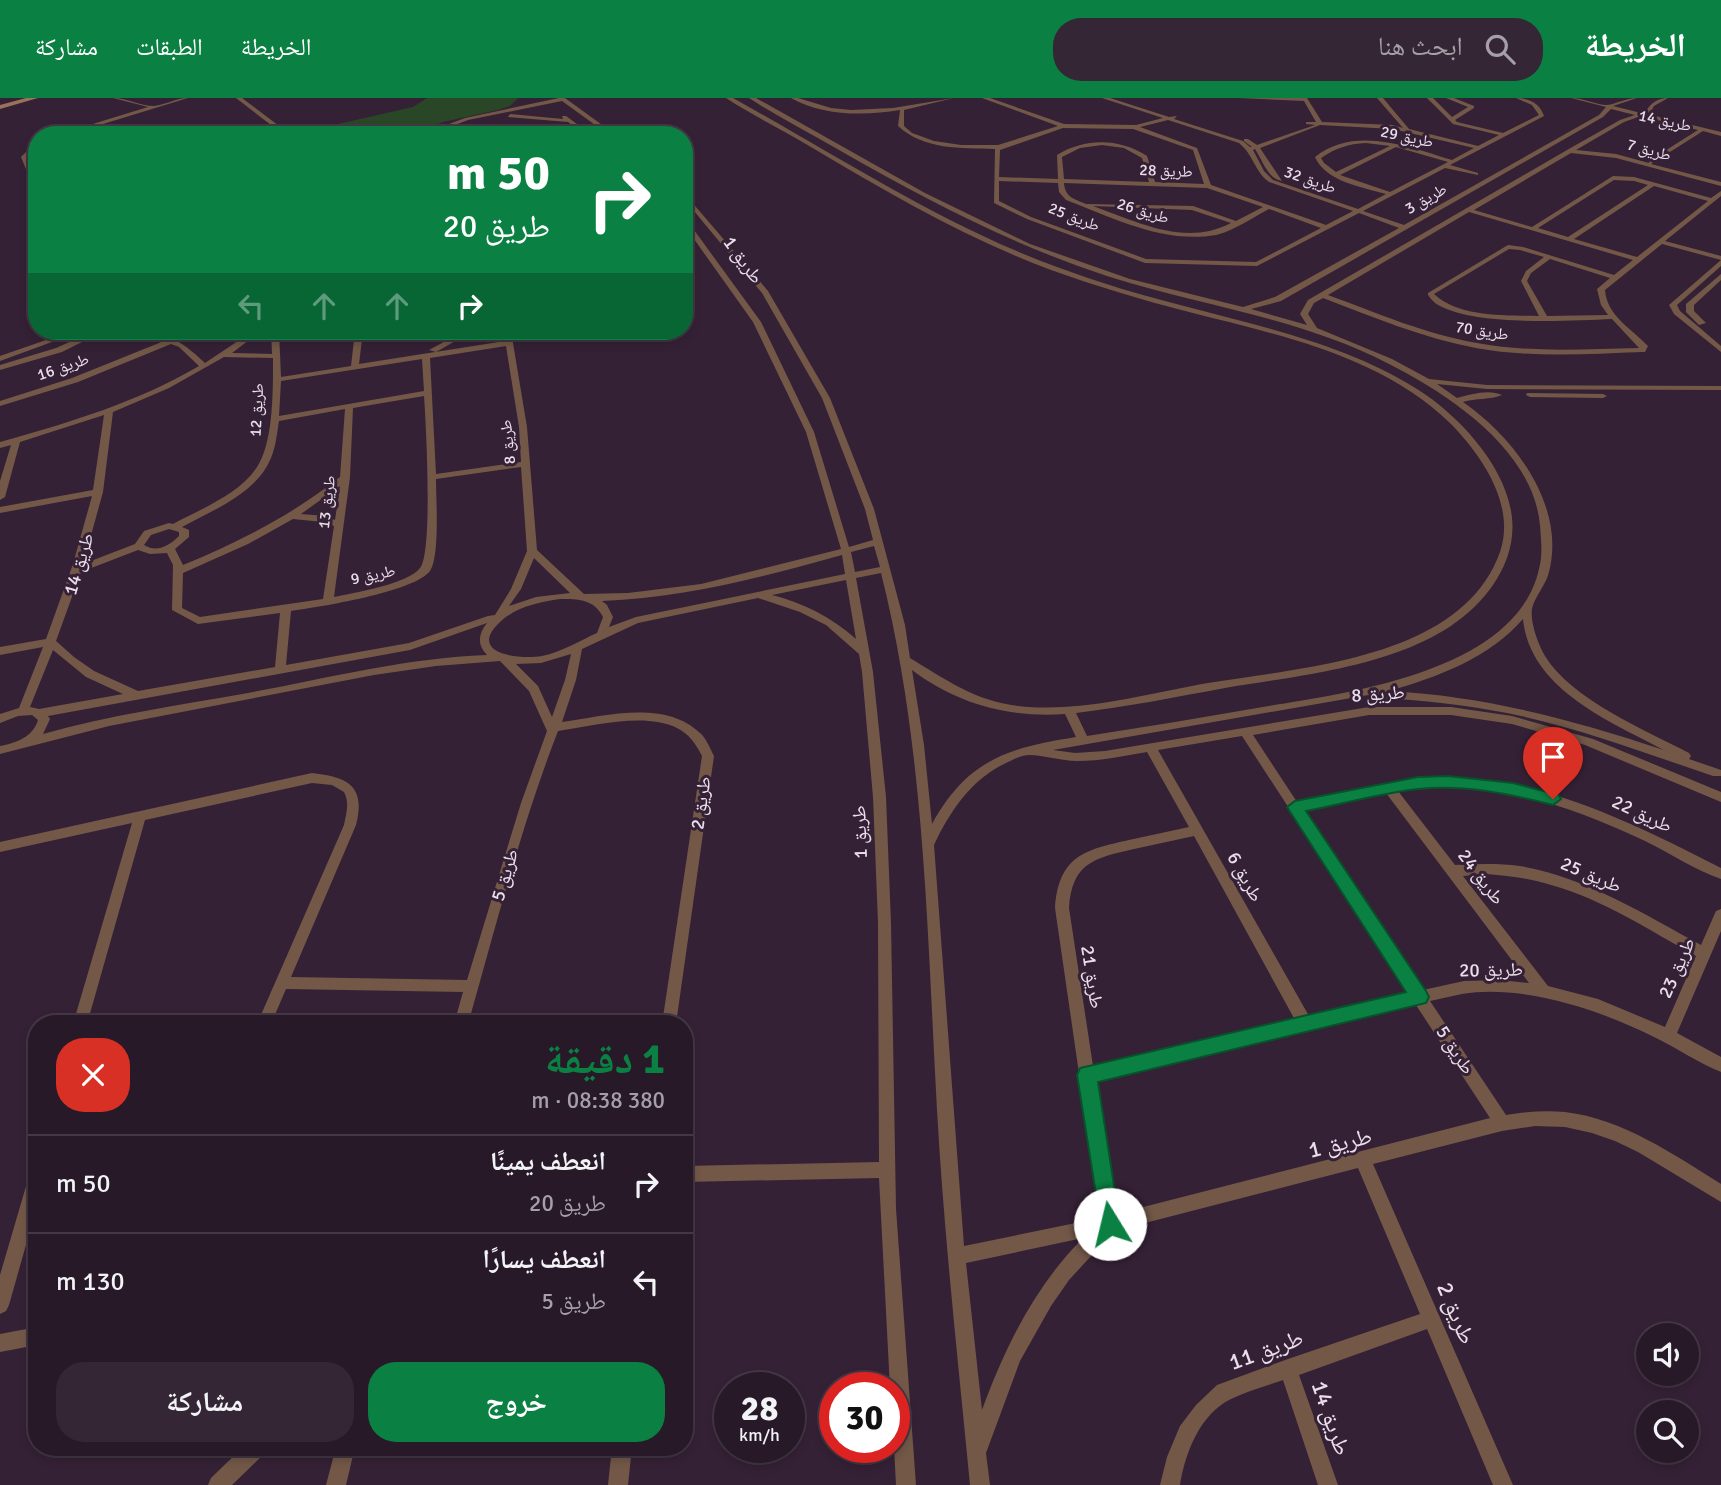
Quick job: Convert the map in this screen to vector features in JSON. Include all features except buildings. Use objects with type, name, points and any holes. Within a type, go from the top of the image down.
[{"type":"street","points":[[0,105],[12,98]]},
{"type":"street","points":[[19,98],[32,98]]},
{"type":"street","points":[[0,105],[32,98]]},
{"type":"street","points":[[116,98],[153,107]]},
{"type":"street","points":[[90,126],[185,98]]},
{"type":"street","points":[[239,98],[276,126]]},
{"type":"street","points":[[538,98],[551,108]]},
{"type":"street","points":[[448,126],[467,119],[562,98],[601,126]]},
{"type":"street","points":[[729,98],[958,228],[1018,255],[1094,282],[1317,345],[1365,365],[1416,394],[1460,429],[1493,471],[1504,495],[1508,519],[1507,544],[1500,568],[1485,591],[1464,612],[1410,643],[1339,665],[1069,710],[1019,710],[986,704],[947,688],[908,662]]},
{"type":"street","points":[[794,98],[818,108],[902,111],[951,98]]},
{"type":"street","points":[[985,98],[1063,126],[1132,127],[1172,117]]},
{"type":"street","points":[[1105,98],[1172,117]]},
{"type":"street","points":[[1116,98],[1253,146],[1319,123]]},
{"type":"street","points":[[1242,98],[1305,99],[1319,123]]},
{"type":"street","points":[[1380,98],[1408,130]]},
{"type":"street","points":[[1430,98],[1450,120],[1504,135]]},
{"type":"street","points":[[1449,98],[1472,107],[1450,120]]},
{"type":"street","points":[[1361,210],[1541,116],[1543,113],[1538,108],[1520,98]]},
{"type":"street","points":[[1574,98],[1609,107]]},
{"type":"street","points":[[1599,98],[1620,102]]},
{"type":"street","name":"طريق 3","points":[[1241,310],[1278,299],[1601,116],[1609,107],[1634,98]]},
{"type":"street","name":"طريق 3","points":[[1313,329],[1305,319],[1305,310],[1323,296],[1591,138],[1650,109],[1665,98]]},
{"type":"street","points":[[1296,99],[1308,123]]},
{"type":"street","points":[[742,105],[755,100],[978,222],[1030,246],[1108,274],[1313,329],[1370,352],[1424,380],[1487,425],[1517,458],[1528,476],[1545,518],[1547,564],[1540,586],[1527,608],[1506,630],[1479,650],[1445,668],[1361,694],[1027,751],[999,760],[974,776],[959,790],[928,845]]},
{"type":"street","name":"طريق 14","points":[[1620,102],[1721,127]]},
{"type":"street","points":[[472,126],[570,104]]},
{"type":"street","name":"طريق 14","points":[[1609,107],[1721,134]]},
{"type":"street","points":[[902,111],[901,126],[916,136],[943,144],[999,147],[1063,126]]},
{"type":"street","points":[[561,114],[577,126]]},
{"type":"street","points":[[506,117],[570,121]]},
{"type":"street","points":[[598,124],[608,122]]},
{"type":"street","points":[[1253,146],[1308,123],[1319,123],[1382,125],[1479,148]]},
{"type":"street","points":[[1132,127],[1195,149],[1208,186]]},
{"type":"street","points":[[1651,162],[1703,129]]},
{"type":"street","name":"طريق 7","points":[[1591,138],[1609,150],[1721,182]]},
{"type":"street","name":"طريق 29","points":[[1335,175],[1318,161],[1322,153],[1354,143],[1394,146],[1453,162]]},
{"type":"street","points":[[1152,184],[1143,155],[1103,144],[1088,145],[1060,154],[1063,194],[1078,204],[1188,207],[1236,223]]},
{"type":"street","name":"طريق 32","points":[[1253,146],[1277,178],[1361,210]]},
{"type":"street","name":"طريق 32","points":[[1253,146],[1259,172],[1271,181],[1407,226]]},
{"type":"street","points":[[1335,175],[1394,146]]},
{"type":"street","name":"طريق 25","points":[[999,147],[995,199],[1002,207],[1151,263],[1257,264],[1361,210]]},
{"type":"street","name":"طريق 7","points":[[1568,152],[1616,156],[1721,182]]},
{"type":"street","points":[[1445,166],[1476,174]]},
{"type":"street","points":[[1335,175],[1391,194]]},
{"type":"street","points":[[1532,229],[1609,180],[1624,178],[1712,200]]},
{"type":"street","name":"طريق 28","points":[[996,179],[1208,186],[1328,228]]},
{"type":"street","points":[[1569,240],[1653,184]]},
{"type":"street","points":[[1615,317],[1600,292],[1658,241],[1721,193]]},
{"type":"street","name":"طريق 1","points":[[693,204],[724,236],[756,276],[813,367],[857,465],[908,662],[928,845],[957,1256],[980,1485]]},
{"type":"street","name":"طريق 26","points":[[1078,204],[1171,234],[1209,234],[1269,207]]},
{"type":"street","points":[[1468,210],[1636,259]]},
{"type":"street","name":"طريق 1","points":[[693,231],[738,288],[786,373],[804,411],[825,470],[845,551],[864,652],[881,826],[887,1170],[906,1485]]},
{"type":"street","points":[[1658,241],[1721,260]]},
{"type":"street","points":[[1614,277],[1521,248],[1504,248],[1430,294],[1440,304],[1488,316],[1615,317]]},
{"type":"street","points":[[1544,318],[1524,281],[1528,272],[1549,257]]},
{"type":"street","points":[[1721,260],[1673,305],[1676,312],[1721,350]]},
{"type":"street","points":[[1094,282],[1108,274]]},
{"type":"street","points":[[1721,276],[1692,301],[1689,308],[1693,316],[1721,339]]},
{"type":"street","name":"طريق 70","points":[[1323,296],[1431,335],[1473,345],[1518,351],[1645,349],[1615,317]]},
{"type":"street","points":[[0,359],[53,340]]},
{"type":"street","points":[[0,368],[59,350],[81,340]]},
{"type":"street","points":[[173,340],[204,366]]},
{"type":"street","name":"طريق 16","points":[[0,404],[75,380],[173,340]]},
{"type":"street","points":[[0,446],[109,411],[204,366],[243,340]]},
{"type":"street","name":"طريق 12","points":[[176,526],[232,494],[261,469],[269,456],[275,340]]},
{"type":"street","points":[[355,367],[360,340]]},
{"type":"street","points":[[423,356],[453,340]]},
{"type":"street","points":[[275,380],[509,342]]},
{"type":"street","name":"طريق 8","points":[[502,659],[485,645],[484,637],[516,589],[532,551],[526,464],[509,342]]},
{"type":"street","points":[[220,355],[275,356]]},
{"type":"street","name":"طريق 9","points":[[170,548],[178,571],[175,604],[177,610],[189,619],[209,621],[402,585],[426,570],[429,564],[432,478],[428,393],[423,356]]},
{"type":"street","points":[[1424,380],[1487,387],[1721,388]]},
{"type":"street","points":[[273,419],[428,393]]},
{"type":"street","points":[[1457,401],[1485,395],[1721,397]]},
{"type":"street","name":"طريق 13","points":[[328,600],[346,477],[349,407]]},
{"type":"street","name":"طريق 14","points":[[23,711],[78,570],[98,492],[109,411]]},
{"type":"street","points":[[0,497],[16,441]]},
{"type":"street","points":[[432,478],[526,464]]},
{"type":"street","points":[[178,571],[228,550],[293,516],[346,477]]},
{"type":"street","points":[[0,510],[98,492]]},
{"type":"street","points":[[293,516],[325,519],[340,525]]},
{"type":"street","points":[[78,570],[139,546],[147,533],[161,527],[176,526],[186,533],[181,541],[170,548],[147,551],[139,546]]},
{"type":"street","points":[[0,719],[23,711],[39,713],[410,646],[539,600],[638,596],[697,589],[769,573],[878,542]]},
{"type":"street","points":[[532,551],[583,597],[607,610],[607,624],[602,632]]},
{"type":"street","points":[[0,750],[75,730],[375,671],[438,661],[541,660],[577,649],[602,632],[653,615],[885,569]]},
{"type":"street","points":[[758,595],[819,615],[843,632],[864,652]]},
{"type":"street","points":[[279,671],[286,608]]},
{"type":"street","points":[[1527,608],[1529,639],[1554,675],[1596,706],[1719,774]]},
{"type":"street","points":[[0,651],[51,642],[70,661],[94,678],[137,695]]},
{"type":"street","name":"طريق 5","points":[[463,1015],[551,728],[565,701],[577,649]]},
{"type":"street","points":[[502,659],[534,689],[551,728]]},
{"type":"street","points":[[1361,694],[1467,700],[1522,710],[1579,725],[1719,774]]},
{"type":"street","name":"طريق 8","points":[[1027,751],[1074,757],[1151,748],[1369,711],[1422,709],[1471,713],[1538,726],[1589,742],[1721,797]]},
{"type":"street","points":[[1069,710],[1084,741]]},
{"type":"street","points":[[26,743],[42,728],[44,719],[39,713]]},
{"type":"street","name":"طريق 2","points":[[551,728],[651,717],[673,721],[692,730],[703,742],[708,756],[670,1015]]},
{"type":"street","name":"طريق 5","points":[[1245,732],[1502,1123]]},
{"type":"street","name":"طريق 6","points":[[1151,748],[1306,1025]]},
{"type":"street","points":[[0,847],[312,778],[337,782],[353,794],[355,808],[350,825],[268,1015]]},
{"type":"street","name":"طريق 22","points":[[1295,807],[1389,788],[1448,782],[1513,789],[1539,795],[1622,824],[1721,874]]},
{"type":"street","name":"طريق 24","points":[[1389,788],[1542,989]]},
{"type":"street","points":[[83,1015],[140,816]]},
{"type":"street","name":"طريق 21","points":[[1110,1224],[1062,908],[1067,878],[1083,859],[1096,853],[1197,830]]},
{"type":"street","name":"طريق 25","points":[[1452,871],[1476,868],[1508,869],[1554,878],[1601,898],[1704,954]]},
{"type":"street","name":"طريق 23","points":[[1668,1036],[1721,915]]},
{"type":"street","points":[[281,983],[471,986]]},
{"type":"street","name":"طريق 20","points":[[1087,1075],[1419,997],[1477,986],[1542,989],[1609,1008],[1721,1065]]},
{"type":"street","name":"طريق 1","points":[[957,1256],[1110,1224],[1363,1161],[1502,1123],[1549,1116],[1604,1128],[1644,1146],[1721,1194]]},
{"type":"street","name":"طريق 2","points":[[1363,1161],[1503,1485]]},
{"type":"street","points":[[693,1174],[887,1170]]},
{"type":"street","points":[[0,1304],[28,1207]]},
{"type":"street","points":[[977,1455],[1005,1371],[1031,1318],[1081,1251],[1110,1224]]},
{"type":"street","name":"طريق 11","points":[[1170,1485],[1174,1461],[1185,1432],[1202,1408],[1224,1392],[1431,1319]]},
{"type":"street","points":[[0,1343],[28,1338]]},
{"type":"street","name":"طريق 14","points":[[1288,1368],[1328,1485]]},
{"type":"street","points":[[218,1485],[248,1456]]},
{"type":"street","points":[[337,1485],[344,1456]]},
{"type":"street","points":[[618,1485],[621,1456]]},
{"type":"green space","points":[[427,98],[518,98],[510,106],[498,110],[433,126],[329,126],[413,107]]},
{"type":"route","points":[[1110,1224],[1087,1075],[1419,997],[1295,807],[1418,783],[1448,782],[1513,789],[1553,799]]}]
